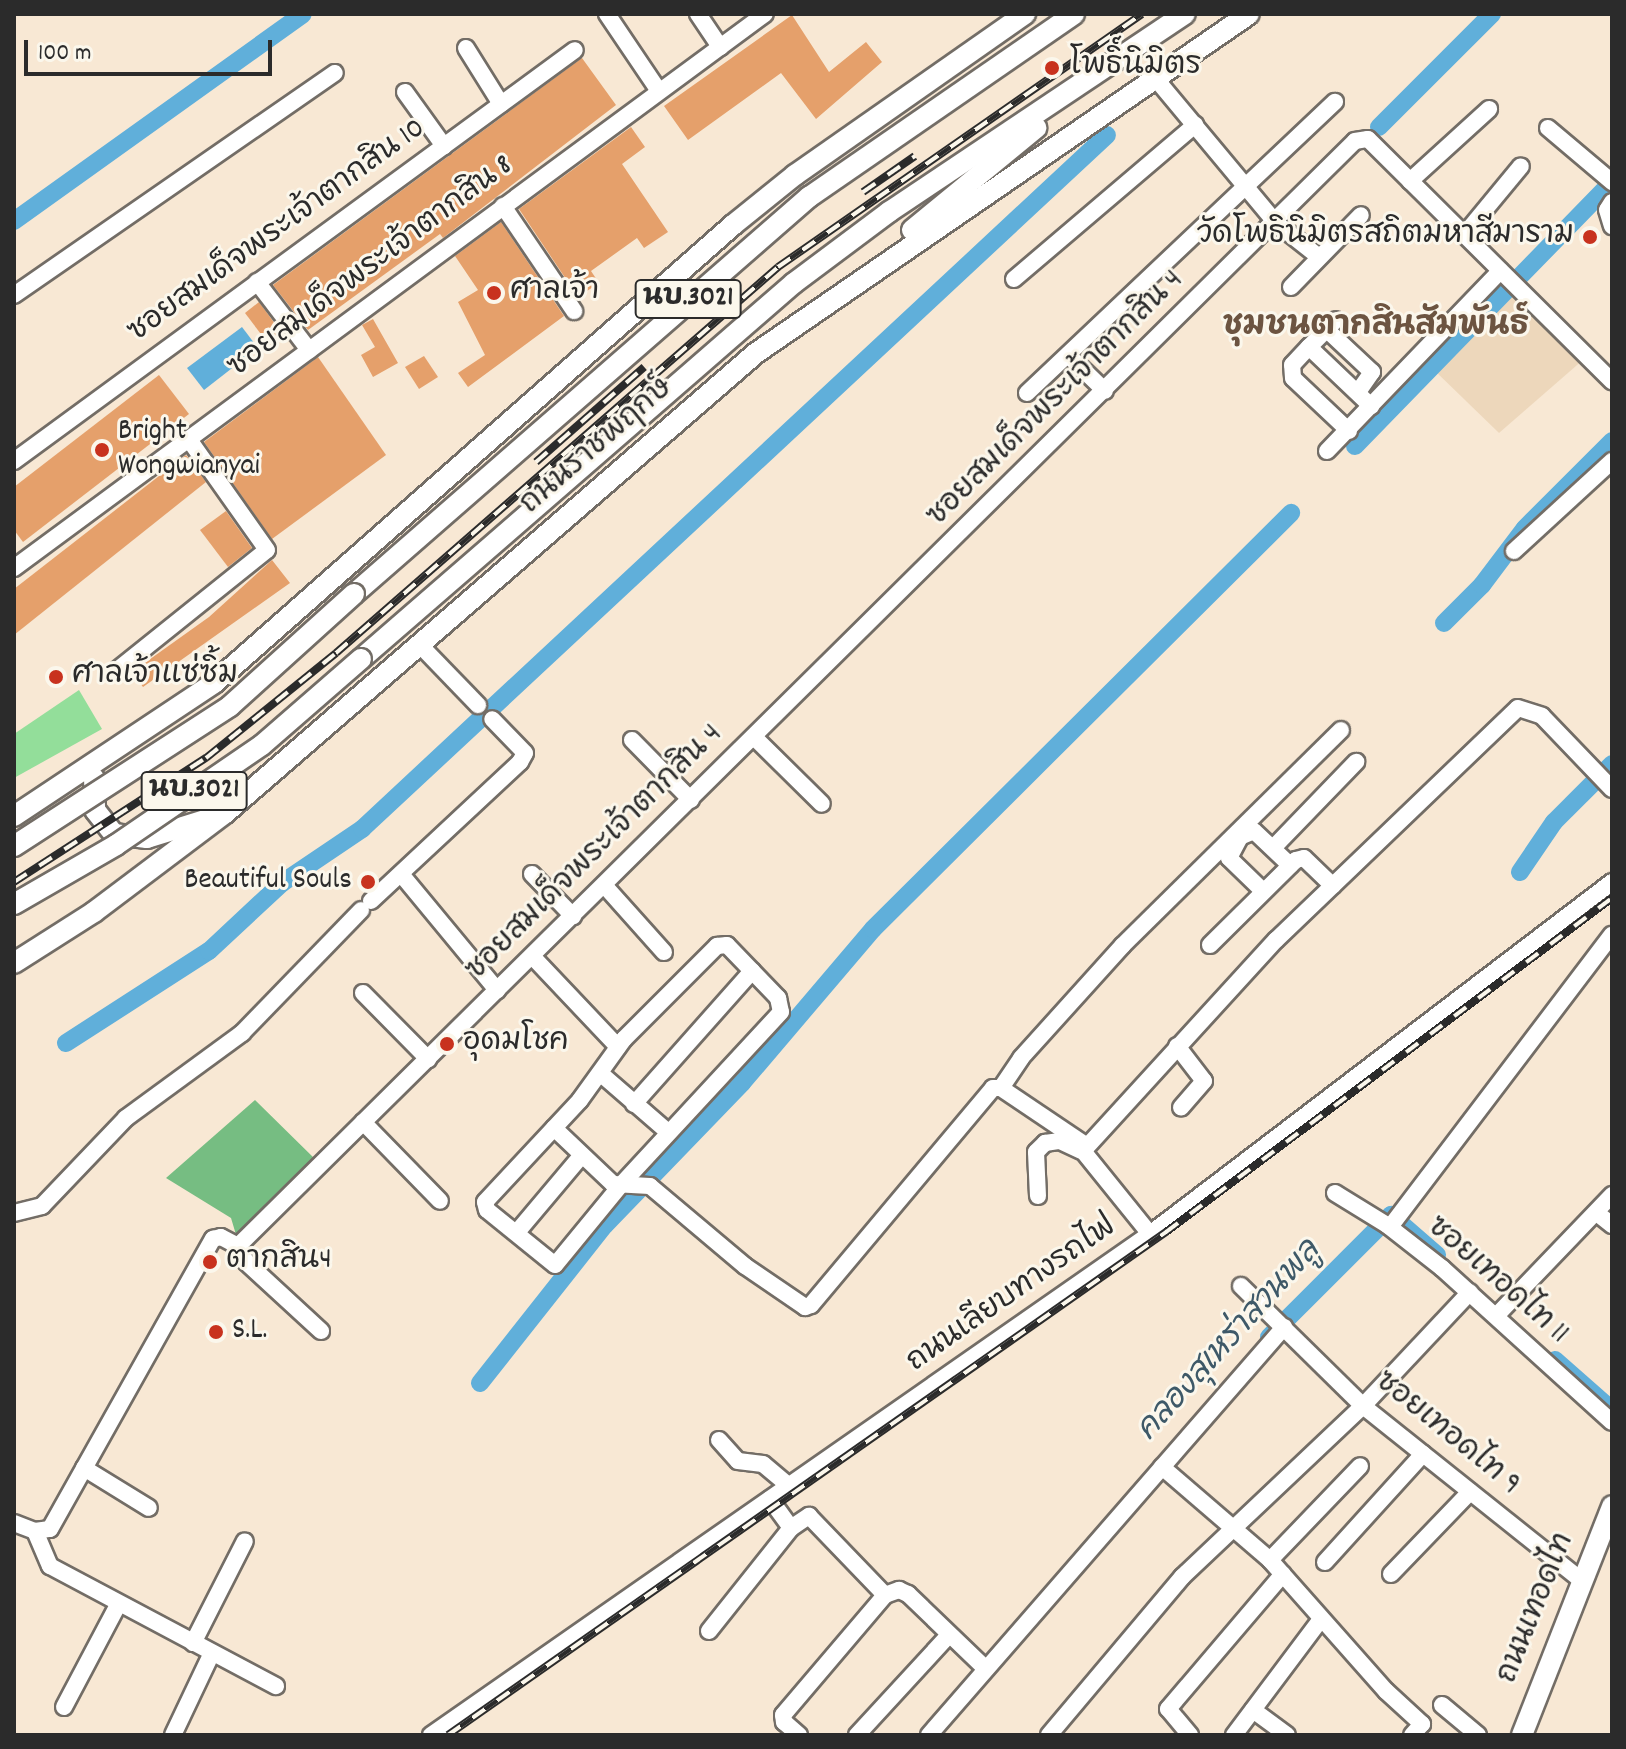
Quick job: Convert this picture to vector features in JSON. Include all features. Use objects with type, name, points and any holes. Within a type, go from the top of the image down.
[{"type":"main road","name":"นบ.3021","points":[[14,816],[117,752],[214,683],[733,225],[853,134],[1025,14]]},
{"type":"main road","name":"ถนนราชพฤกษ์","points":[[14,846],[230,706],[809,197],[1074,14]]},
{"type":"main road","name":"ถนนราชพฤกษ์","points":[[14,904],[116,845],[262,745],[794,283],[889,212],[1185,14]]},
{"type":"main road","name":"ถนนราชพฤกษ์","points":[[14,963],[94,912],[224,814],[711,389],[813,311],[1249,14]]},
{"type":"main road","points":[[853,134],[1046,34]]},
{"type":"main road","points":[[813,311],[1120,59]]},
{"type":"main road","points":[[117,752],[94,776],[95,810],[114,834],[147,838],[224,814]]},
{"type":"main road","name":"ถนนเทอดไท","points":[[1522,1735],[1612,1506]]},
{"type":"street","points":[[607,14],[659,91]]},
{"type":"street","points":[[698,14],[720,47]]},
{"type":"street","name":"ซอยสมเด็จพระเจ้าตากสิน 8","points":[[14,568],[765,14]]},
{"type":"street","points":[[466,48],[501,104]]},
{"type":"street","name":"ซอยสมเด็จพระเจ้าตากสิน 10","points":[[14,461],[575,50]]},
{"type":"street","points":[[14,295],[335,73]]},
{"type":"street","points":[[1156,79],[1276,223],[1319,257]]},
{"type":"street","points":[[405,92],[444,146]]},
{"type":"street","points":[[1027,393],[1335,102]]},
{"type":"street","points":[[1489,109],[1410,181],[1612,381]]},
{"type":"street","points":[[1014,279],[1195,125]]},
{"type":"street","points":[[1548,128],[1611,182]]},
{"type":"street","name":"ซอยสมเด็จพระเจ้าตากสิน 4","points":[[238,1246],[1361,137],[1410,181]]},
{"type":"street","points":[[1464,235],[1521,166]]},
{"type":"street","points":[[1612,202],[1607,210],[1612,226]]},
{"type":"street","points":[[503,206],[574,311]]},
{"type":"street","points":[[1291,287],[1361,215]]},
{"type":"street","points":[[1327,451],[1503,274]]},
{"type":"street","points":[[257,282],[309,350]]},
{"type":"street","points":[[1349,431],[1290,371],[1331,324],[1372,372],[1358,392]]},
{"type":"street","points":[[1309,347],[1371,406]]},
{"type":"street","points":[[1069,356],[1105,391]]},
{"type":"street","points":[[116,671],[267,550],[190,441]]},
{"type":"street","points":[[1514,551],[1612,461]]},
{"type":"street","points":[[419,644],[478,705]]},
{"type":"street","points":[[1083,1147],[1333,886],[1518,708],[1542,716],[1609,787]]},
{"type":"street","points":[[14,1213],[42,1206],[126,1118],[242,1033],[366,905],[520,762],[525,753],[492,719]]},
{"type":"street","points":[[1001,1088],[1021,1058],[1123,945],[1341,730]]},
{"type":"street","points":[[754,737],[822,804]]},
{"type":"street","points":[[632,740],[691,800]]},
{"type":"street","points":[[1273,848],[1356,762]]},
{"type":"street","points":[[1263,891],[1229,858],[1230,851],[1250,831],[1290,865]]},
{"type":"street","points":[[1210,945],[1290,865],[1304,858],[1333,886]]},
{"type":"street","points":[[401,874],[497,990]]},
{"type":"street","points":[[532,874],[573,916]]},
{"type":"street","name":"ถนนเลียบทางรถไฟ","points":[[431,1735],[1150,1234],[1612,882]]},
{"type":"street","points":[[604,885],[664,952]]},
{"type":"street","points":[[1385,1224],[1612,935]]},
{"type":"street","points":[[727,945],[783,1004],[781,1012],[668,1132],[555,1265],[518,1231],[487,1210],[485,1202],[554,1128],[618,1047],[717,946],[727,945]]},
{"type":"street","points":[[532,956],[618,1047]]},
{"type":"street","points":[[634,1104],[752,971]]},
{"type":"street","points":[[363,993],[428,1059]]},
{"type":"street","points":[[1177,1046],[1204,1081],[1181,1107]]},
{"type":"street","points":[[600,1073],[668,1132]]},
{"type":"street","points":[[554,1128],[620,1186],[644,1186],[715,1243],[805,1307],[816,1303],[993,1088],[1001,1088],[1083,1147],[1150,1234]]},
{"type":"street","points":[[363,1122],[440,1201]]},
{"type":"street","points":[[1038,1196],[1036,1152],[1045,1143],[1060,1141],[1083,1147]]},
{"type":"street","points":[[518,1231],[582,1155]]},
{"type":"street","name":"ซอยเทอดไท 11","points":[[1335,1193],[1385,1224],[1470,1292],[1612,1422]]},
{"type":"street","points":[[1496,1316],[1598,1214],[1612,1195]]},
{"type":"street","points":[[1598,1214],[1612,1225]]},
{"type":"street","points":[[14,1523],[35,1531],[50,1529],[213,1239],[221,1237],[238,1246],[246,1262],[321,1331]]},
{"type":"street","name":"ซอยเทอดไท 9","points":[[1241,1286],[1363,1406],[1581,1580]]},
{"type":"street","points":[[1059,1732],[1182,1577],[1363,1406],[1470,1292]]},
{"type":"street","points":[[929,1735],[984,1667],[1162,1467],[1282,1325]]},
{"type":"street","points":[[719,1440],[738,1461],[763,1464],[789,1486]]},
{"type":"street","points":[[1325,1562],[1423,1454]]},
{"type":"street","points":[[1270,1560],[1360,1466]]},
{"type":"street","points":[[1162,1467],[1270,1560],[1321,1619],[1422,1724],[1412,1735]]},
{"type":"street","points":[[84,1468],[149,1508]]},
{"type":"street","points":[[1391,1574],[1470,1492]]},
{"type":"street","points":[[770,1499],[791,1528]]},
{"type":"street","points":[[709,1631],[791,1528],[809,1516],[885,1595]]},
{"type":"street","points":[[35,1531],[50,1566],[118,1605],[276,1686]]},
{"type":"street","points":[[193,1643],[245,1541]]},
{"type":"street","points":[[1190,1735],[1168,1709],[1283,1574]]},
{"type":"street","points":[[799,1735],[784,1722],[783,1715],[885,1595],[899,1590],[908,1594],[984,1667]]},
{"type":"street","points":[[64,1707],[118,1605]]},
{"type":"street","points":[[1234,1735],[1321,1619]]},
{"type":"street","points":[[857,1735],[949,1635]]},
{"type":"street","points":[[173,1735],[212,1653]]},
{"type":"street","points":[[1442,1705],[1478,1735]]},
{"type":"street","points":[[1253,1710],[1287,1735]]},
{"type":"shaded area","points":[[1514,290],[1584,359],[1499,433],[1433,369]]},
{"type":"green space","points":[[79,690],[102,729],[14,778],[14,734]]},
{"type":"green space","points":[[255,1100],[316,1160],[237,1238],[231,1218],[166,1178]]},
{"type":"water","points":[[242,327],[258,348],[204,390],[187,368]]},
{"type":"building","points":[[792,15],[829,72],[866,42],[882,62],[816,119],[781,73],[688,140],[664,106]]},
{"type":"building","points":[[582,58],[616,105],[443,238],[440,234],[308,330],[273,285]]},
{"type":"building","points":[[631,127],[645,147],[622,164],[668,232],[644,248],[637,238],[591,271],[599,283],[578,297],[519,209]]},
{"type":"building","points":[[501,222],[564,316],[468,387],[458,373],[485,355],[458,302],[478,290],[455,256]]},
{"type":"building","points":[[259,302],[284,336],[270,346],[245,313]]},
{"type":"building","points":[[373,319],[398,363],[373,377],[361,355],[375,347],[362,325]]},
{"type":"building","points":[[424,356],[438,377],[419,389],[405,367]]},
{"type":"building","points":[[318,357],[386,455],[272,539],[204,442]]},
{"type":"building","name":"Bright Wongwianyai","points":[[159,375],[189,414],[23,542],[14,530],[14,487]]},
{"type":"building","points":[[186,455],[206,482],[14,635],[14,589]]},
{"type":"building","points":[[226,511],[252,548],[228,567],[200,530]]},
{"type":"building","points":[[272,560],[290,583],[143,687],[132,672],[209,617]]},
{"type":"waterway","points":[[14,221],[303,14]]},
{"type":"waterway","points":[[1379,127],[1492,14]]},
{"type":"waterway","points":[[66,1043],[209,951],[282,883],[362,829],[1107,135]]},
{"type":"waterway","points":[[1355,446],[1612,182]]},
{"type":"waterway","points":[[1444,623],[1482,585],[1525,528],[1612,441]]},
{"type":"waterway","points":[[480,1383],[605,1225],[742,1083],[873,929],[1291,513]]},
{"type":"waterway","points":[[1520,872],[1554,822],[1612,764]]},
{"type":"waterway","name":"คลองสุเหร่าสวนพลู","points":[[1269,1337],[1391,1215],[1437,1255]]},
{"type":"waterway","name":"คลองสุเหร่าสวนพลู","points":[[1555,1360],[1612,1410]]},
{"type":"railway","points":[[14,882],[206,758],[336,653],[778,267],[1142,14]]},
{"type":"railway","points":[[863,192],[915,156]]},
{"type":"railway","points":[[536,462],[644,367]]},
{"type":"railway","points":[[448,1735],[1166,1232],[1612,898]]},
{"type":"place","name":"โพธิ์นิมิตร","points":[[1052,68]]},
{"type":"place","name":"วัดโพธินิมิตรสถิตมหาสีมาราม","points":[[1590,237]]},
{"type":"place","name":"ศาลเจ้า","points":[[494,293]]},
{"type":"place","name":"Bright Wongwianyai","points":[[102,450]]},
{"type":"place","name":"ศาลเจ้าแซ่ซิ้ม","points":[[56,677]]},
{"type":"place","name":"Beautiful Souls","points":[[368,882]]},
{"type":"place","name":"อุดมโชค","points":[[447,1044]]},
{"type":"place","name":"ตากสิน4","points":[[210,1262]]},
{"type":"place","name":"S.L.","points":[[216,1332]]},
{"type":"district","name":"ชุมชนตากสินสัมพันธ์","points":[[1376,328]]}]
